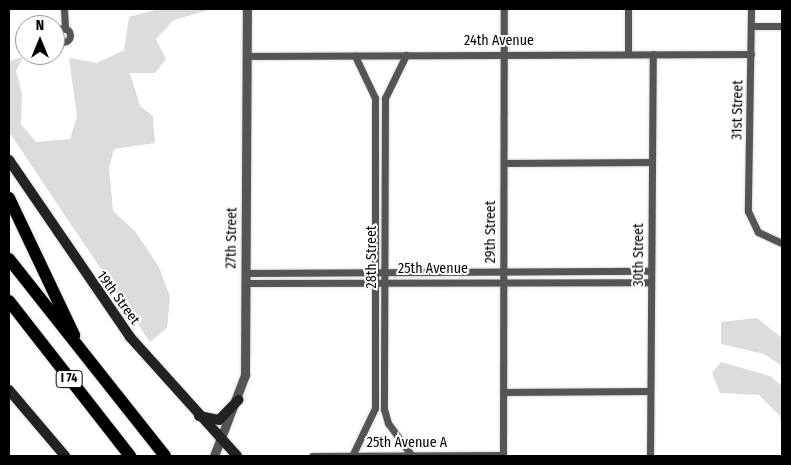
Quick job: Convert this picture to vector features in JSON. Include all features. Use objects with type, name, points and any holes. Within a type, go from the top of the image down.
[{"type":"highway","points":[[9,198],[81,351]]},
{"type":"highway","name":"I 74","points":[[9,259],[165,456]]},
{"type":"highway","name":"I 74","points":[[9,301],[130,456]]},
{"type":"main road","name":"19th Street","points":[[9,160],[120,324],[197,416],[220,440]]},
{"type":"main road","points":[[9,390],[64,456]]},
{"type":"main road","points":[[197,416],[219,420],[238,400]]},
{"type":"main road","points":[[220,440],[236,456]]},
{"type":"street","name":"27th Street","points":[[214,456],[238,400],[245,375],[247,9]]},
{"type":"street","name":"29th Street","points":[[503,456],[504,9]]},
{"type":"street","points":[[628,9],[628,54]]},
{"type":"street","name":"31st Street","points":[[751,9],[748,211],[758,232],[782,243]]},
{"type":"street","points":[[751,26],[782,26]]},
{"type":"street","name":"30th Street","points":[[650,456],[653,54]]},
{"type":"street","name":"24th Avenue","points":[[247,56],[751,54]]},
{"type":"street","name":"28th Street","points":[[406,55],[385,98],[384,409],[388,423],[412,456]]},
{"type":"street","name":"28th Street","points":[[352,456],[375,408],[376,281],[375,98],[355,56]]},
{"type":"street","points":[[504,163],[652,162]]},
{"type":"street","name":"25th Avenue","points":[[245,273],[651,271]]},
{"type":"street","name":"25th Avenue","points":[[245,283],[376,281],[651,282]]},
{"type":"street","points":[[503,392],[650,391]]},
{"type":"street","name":"25th Avenue A","points":[[312,456],[503,456]]},
{"type":"shaded area","points":[[159,9],[212,9],[174,20],[156,39],[166,59],[155,73],[130,73],[140,106],[153,116],[155,143],[114,149],[109,168],[113,211],[135,231],[159,267],[170,297],[167,328],[150,342],[9,132],[9,61],[15,59],[15,65],[19,65],[16,71],[22,93],[21,124],[36,142],[70,139],[77,116],[69,58],[97,63],[124,50],[129,17]]},
{"type":"shaded area","points":[[757,318],[782,338],[782,366],[764,354],[721,344],[721,322]]},
{"type":"shaded area","points":[[721,362],[770,376],[782,386],[782,428],[780,416],[759,395],[720,393],[712,373]]}]
